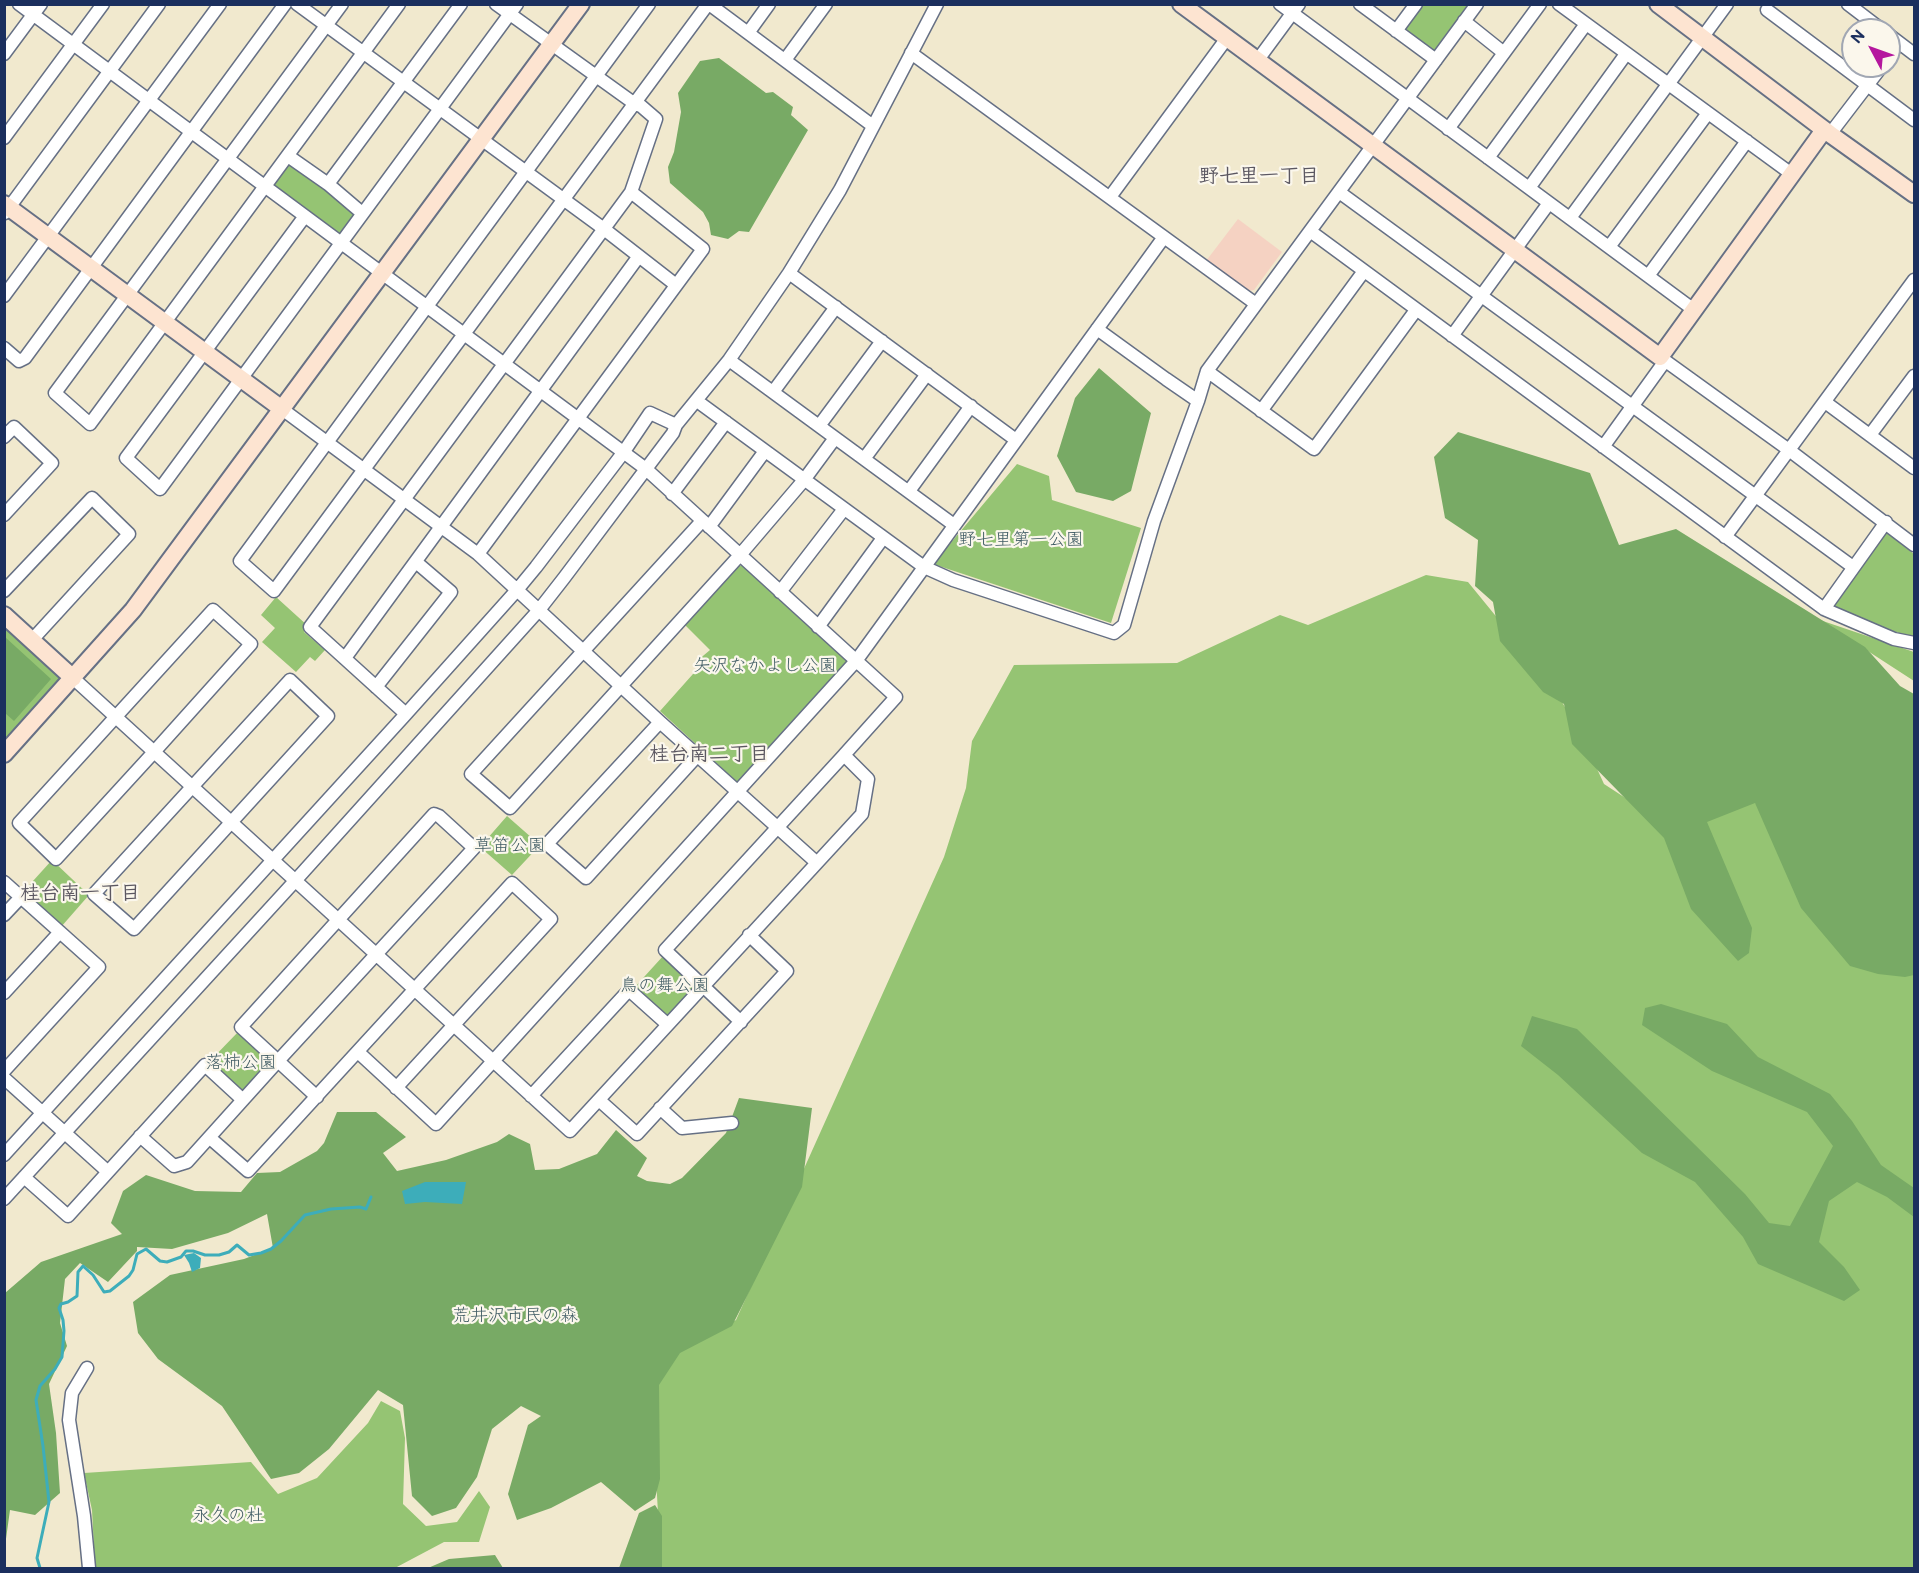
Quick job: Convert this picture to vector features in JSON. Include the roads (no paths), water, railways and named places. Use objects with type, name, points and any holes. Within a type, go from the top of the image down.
[{"type":"street","points":[[19,4],[646,469],[896,697],[665,950],[741,1022]]},
{"type":"street","points":[[4,54],[41,4]]},
{"type":"street","points":[[4,138],[103,4]]},
{"type":"street","points":[[159,4],[6,209],[48,237],[478,554],[697,756],[816,862]]},
{"type":"street","points":[[4,296],[220,4]]},
{"type":"street","points":[[4,348],[19,361],[25,358],[285,4]]},
{"type":"street","points":[[297,4],[604,229],[676,285]]},
{"type":"street","points":[[342,4],[55,393],[90,424],[399,4]]},
{"type":"street","points":[[328,184],[462,4]]},
{"type":"street","points":[[406,714],[310,627],[631,192],[656,119],[552,44],[513,9],[496,4]]},
{"type":"street","points":[[4,754],[133,610],[581,4]]},
{"type":"street","points":[[649,4],[240,561],[274,591],[709,4],[873,126]]},
{"type":"street","points":[[748,33],[770,4]]},
{"type":"street","points":[[785,60],[826,4]]},
{"type":"street","points":[[4,1199],[539,610],[673,433],[676,425],[729,360],[789,273],[822,221],[937,4]]},
{"type":"street","points":[[1181,4],[1790,450],[1914,545]]},
{"type":"street","points":[[1280,4],[1295,9],[1408,99],[1694,310]]},
{"type":"street","points":[[1360,4],[1436,60]]},
{"type":"street","points":[[1396,31],[1416,4]]},
{"type":"street","points":[[697,401],[924,567],[953,580],[1114,633],[1124,625],[1154,521],[1207,371],[1477,4]]},
{"type":"street","points":[[1448,129],[1540,4]]},
{"type":"street","points":[[1559,4],[1793,175]]},
{"type":"street","points":[[1658,4],[1827,132],[1914,194]]},
{"type":"street","points":[[1570,218],[1727,4]]},
{"type":"street","points":[[1848,4],[1866,18]]},
{"type":"street","points":[[1765,6],[1914,120]]},
{"type":"street","points":[[304,216],[126,458],[160,489],[513,9]]},
{"type":"street","points":[[1257,61],[1295,9]]},
{"type":"street","points":[[1464,21],[1504,53]]},
{"type":"street","points":[[1488,158],[1586,24]]},
{"type":"street","points":[[1110,197],[1227,38]]},
{"type":"street","points":[[1901,44],[1914,54]]},
{"type":"street","points":[[911,53],[1256,304]]},
{"type":"street","points":[[1529,188],[1626,54]]},
{"type":"street","points":[[1603,447],[1633,406],[1694,310],[1793,175],[1872,78]]},
{"type":"street","points":[[1609,247],[1708,113]]},
{"type":"street","points":[[1648,276],[1747,141]]},
{"type":"street","points":[[288,156],[328,184],[362,213]]},
{"type":"street","points":[[478,554],[703,249],[631,192]]},
{"type":"street","points":[[1339,192],[1853,567]]},
{"type":"street","points":[[1452,336],[1549,203]]},
{"type":"street","points":[[1310,231],[1824,609],[1894,639],[1914,643]]},
{"type":"street","points":[[358,1052],[436,1124],[856,661],[1164,237]]},
{"type":"street","points":[[345,658],[639,256]]},
{"type":"street","points":[[1261,411],[1364,271]]},
{"type":"street","points":[[789,273],[1016,440]]},
{"type":"street","points":[[1725,537],[1914,280]]},
{"type":"street","points":[[773,392],[836,307]]},
{"type":"street","points":[[1207,371],[1314,449],[1416,310]]},
{"type":"street","points":[[1097,329],[1198,401]]},
{"type":"street","points":[[819,426],[882,341]]},
{"type":"street","points":[[729,360],[954,525]]},
{"type":"street","points":[[864,459],[927,374]]},
{"type":"street","points":[[1870,435],[1914,376]]},
{"type":"street","points":[[1825,402],[1914,468]]},
{"type":"street","points":[[909,491],[971,406]]},
{"type":"street","points":[[4,1155],[517,590],[623,453],[650,413],[676,425]]},
{"type":"street","points":[[672,494],[726,422]]},
{"type":"street","points":[[4,437],[14,427],[52,463],[4,515]]},
{"type":"street","points":[[765,452],[705,524],[471,774],[510,808],[740,555],[804,480],[835,438]]},
{"type":"street","points":[[4,591],[92,498],[129,534],[32,640]]},
{"type":"street","points":[[780,592],[844,509]]},
{"type":"street","points":[[1824,609],[1886,522]]},
{"type":"street","points":[[818,627],[883,538]]},
{"type":"street","points":[[376,687],[451,592],[416,562]]},
{"type":"street","points":[[213,610],[251,644],[56,859],[18,823],[116,717],[213,610]]},
{"type":"street","points":[[4,615],[570,1131],[862,814],[868,778],[844,754]]},
{"type":"street","points":[[290,680],[328,716],[134,929],[94,894],[192,787],[290,680]]},
{"type":"street","points":[[660,722],[547,844],[586,878],[697,756]]},
{"type":"street","points":[[140,1136],[174,1166],[187,1162],[210,1138],[278,1061],[474,848],[439,816],[434,814],[241,1027],[278,1061],[317,1097]]},
{"type":"street","points":[[4,882],[99,967],[4,1071]]},
{"type":"street","points":[[210,1138],[248,1171],[512,883],[551,919],[452,1024],[396,1088]]},
{"type":"street","points":[[4,915],[21,897]]},
{"type":"street","points":[[4,993],[60,932]]},
{"type":"street","points":[[598,1100],[637,1134],[788,971],[749,935]]},
{"type":"street","points":[[531,1096],[629,990],[667,1024]]},
{"type":"street","points":[[24,1177],[68,1216],[205,1065],[243,1100]]},
{"type":"street","points":[[4,1078],[107,1171]]},
{"type":"street","points":[[660,1108],[682,1128],[732,1123]]},
{"type":"street","points":[[87,1368],[72,1393],[69,1420],[84,1516],[89,1569]]},
{"type":"water","points":[[425,1182],[466,1182],[462,1204],[425,1202],[405,1204],[402,1191]]},
{"type":"water","points":[[194,1253],[201,1258],[200,1268],[192,1272],[184,1255]]},
{"type":"waterway","points":[[40,1568],[37,1558],[49,1502],[36,1400],[40,1386],[62,1357],[64,1331],[59,1308],[61,1304],[77,1296],[78,1272],[83,1266],[93,1275],[104,1292],[110,1291],[129,1276],[137,1254],[146,1249],[160,1261],[167,1262],[181,1257],[186,1251],[219,1255],[229,1252],[237,1245],[249,1255],[261,1253],[281,1241],[305,1215],[331,1209],[360,1207],[366,1209],[371,1197]]},
{"type":"district","name":"野七里一丁目","points":[[1259,177]]},
{"type":"district","name":"桂台南二丁目","points":[[709,755]]},
{"type":"district","name":"桂台南一丁目","points":[[80,894]]},
{"type":"park label","name":"野七里第一公園","points":[[1021,540]]},
{"type":"park label","name":"矢沢なかよし公園","points":[[765,666]]},
{"type":"park label","name":"草笛公園","points":[[510,846]]},
{"type":"park label","name":"鳥の舞公園","points":[[665,986]]},
{"type":"park label","name":"落柿公園","points":[[241,1063]]},
{"type":"park label","name":"荒井沢市民の森","points":[[515,1316]]},
{"type":"park label","name":"永久の杜","points":[[228,1516]]}]
